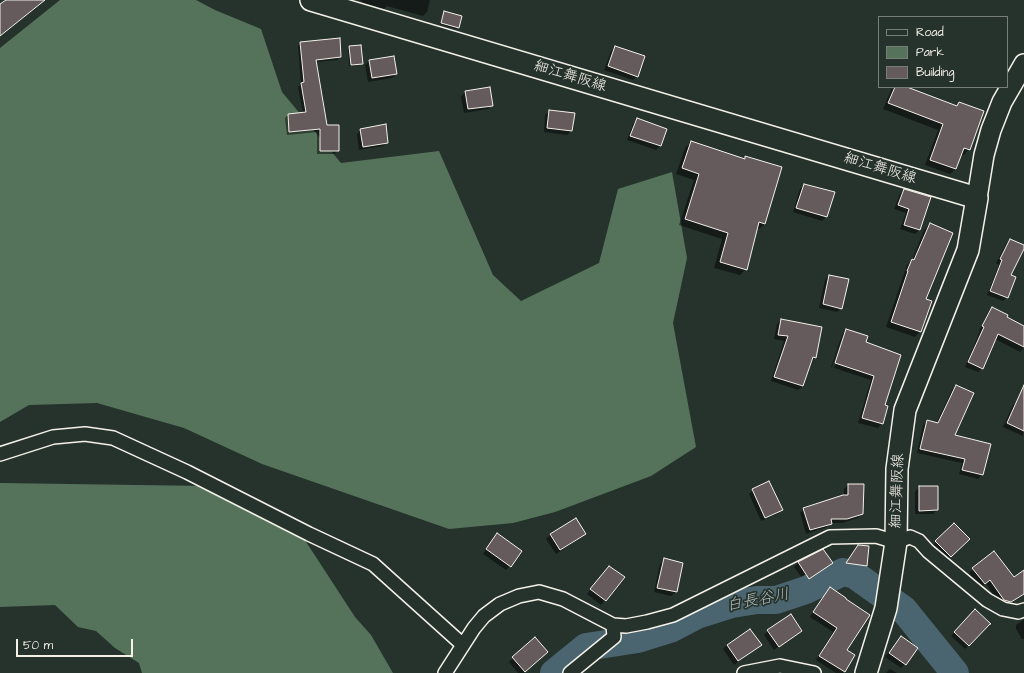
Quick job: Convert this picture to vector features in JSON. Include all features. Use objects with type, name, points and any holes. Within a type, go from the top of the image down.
[{"type":"main road","name":"細江舞阪線","points":[[311,0],[977,198],[968,250],[905,410],[897,469],[896,542],[887,600],[866,673]]},
{"type":"main road","points":[[977,198],[984,155],[991,130],[1002,102],[1024,64]]},
{"type":"street","points":[[0,454],[53,437],[85,434],[113,438],[187,472],[309,534],[373,564],[463,644]]},
{"type":"street","points":[[445,673],[463,644],[484,616],[500,604],[519,596],[540,592],[563,598],[613,625],[626,626],[673,615],[830,537],[876,536],[896,542],[910,537],[919,541],[987,600],[1003,609],[1018,612],[1024,610]]},
{"type":"street","points":[[570,673],[614,636],[613,625]]},
{"type":"street","points":[[744,673],[780,666],[814,673]]},
{"type":"green space","points":[[60,0],[196,0],[215,10],[261,29],[282,92],[341,163],[439,151],[493,275],[521,301],[599,263],[618,189],[672,172],[687,258],[673,323],[696,447],[651,476],[555,512],[513,523],[449,529],[262,464],[184,428],[97,403],[29,405],[0,422],[0,48]]},
{"type":"green space","points":[[0,483],[207,486],[299,531],[355,617],[371,635],[393,673],[142,673],[139,663],[115,648],[96,631],[78,627],[55,605],[0,607]]},
{"type":"building","points":[[6,0],[45,0],[0,36],[0,4]]},
{"type":"building","points":[[444,11],[462,16],[459,28],[441,23]]},
{"type":"building","points":[[340,38],[341,57],[316,60],[327,125],[339,125],[339,151],[320,151],[320,129],[289,132],[288,114],[306,112],[301,83],[304,82],[300,42]]},
{"type":"building","points":[[361,45],[363,64],[351,65],[349,46]]},
{"type":"building","points":[[615,46],[645,56],[638,77],[608,66]]},
{"type":"building","points":[[394,56],[397,74],[372,78],[369,60]]},
{"type":"building","points":[[490,87],[493,106],[468,109],[465,91]]},
{"type":"building","points":[[895,88],[910,88],[957,106],[959,102],[984,111],[970,150],[964,148],[956,169],[930,160],[943,124],[888,103]]},
{"type":"building","points":[[549,110],[575,113],[572,131],[547,128]]},
{"type":"building","points":[[637,118],[667,129],[661,146],[630,136]]},
{"type":"building","points":[[386,124],[388,143],[363,147],[360,129]]},
{"type":"building","points":[[691,141],[745,159],[745,156],[782,167],[765,224],[759,222],[747,270],[720,262],[728,233],[685,219],[699,174],[682,168]]},
{"type":"building","points":[[804,184],[835,192],[827,217],[796,208]]},
{"type":"building","points":[[904,189],[931,197],[920,230],[904,225],[909,209],[898,205]]},
{"type":"building","points":[[930,223],[953,233],[926,299],[932,301],[921,332],[891,322],[907,271],[912,259],[914,260]]},
{"type":"building","points":[[1010,239],[1024,245],[1024,249],[1011,275],[1016,277],[1008,298],[990,291],[1002,260],[1000,259]]},
{"type":"building","points":[[829,275],[849,279],[842,309],[823,304]]},
{"type":"building","points":[[992,307],[1008,315],[1007,317],[1024,326],[1024,347],[998,334],[983,369],[968,362],[984,327],[982,326]]},
{"type":"building","points":[[781,319],[822,327],[816,358],[813,357],[803,386],[774,377],[788,336],[778,335]]},
{"type":"building","points":[[846,329],[868,336],[866,342],[901,355],[885,405],[888,406],[883,424],[862,418],[874,376],[835,363]]},
{"type":"building","points":[[956,385],[974,393],[955,435],[991,444],[983,475],[962,470],[965,459],[920,449],[927,420],[938,423]]},
{"type":"building","points":[[1024,385],[1024,431],[1007,423]]},
{"type":"building","points":[[769,481],[783,510],[765,518],[752,489]]},
{"type":"building","points":[[848,484],[864,484],[863,514],[847,519],[831,519],[832,524],[810,530],[803,508],[843,495],[848,495]]},
{"type":"building","points":[[919,486],[938,486],[938,510],[919,511]]},
{"type":"building","points":[[576,518],[586,534],[560,550],[550,534]]},
{"type":"building","points":[[954,523],[970,539],[951,557],[935,541]]},
{"type":"building","points":[[497,533],[522,551],[511,567],[486,549]]},
{"type":"building","points":[[858,545],[869,546],[867,566],[846,563]]},
{"type":"building","points":[[823,549],[833,563],[809,579],[798,562]]},
{"type":"building","points":[[994,551],[1014,577],[1024,570],[1024,594],[1011,602],[1004,600],[990,580],[985,584],[972,568]]},
{"type":"building","points":[[664,558],[683,563],[677,592],[657,588]]},
{"type":"building","points":[[609,566],[625,577],[606,601],[590,589]]},
{"type":"building","points":[[830,587],[870,615],[847,650],[855,655],[845,672],[819,656],[837,628],[813,612]]},
{"type":"building","points":[[975,609],[991,624],[969,646],[954,632]]},
{"type":"building","points":[[791,614],[802,631],[779,647],[767,630]]},
{"type":"building","points":[[750,629],[762,645],[738,661],[727,645]]},
{"type":"building","points":[[901,636],[918,648],[906,665],[889,653]]},
{"type":"building","points":[[535,637],[548,652],[525,672],[512,657]]},
{"type":"waterway","name":"白長谷川","points":[[554,673],[586,647],[638,639],[670,629],[697,615],[732,604],[757,600],[776,600],[806,590],[843,572],[855,575],[904,610],[955,673]]}]
